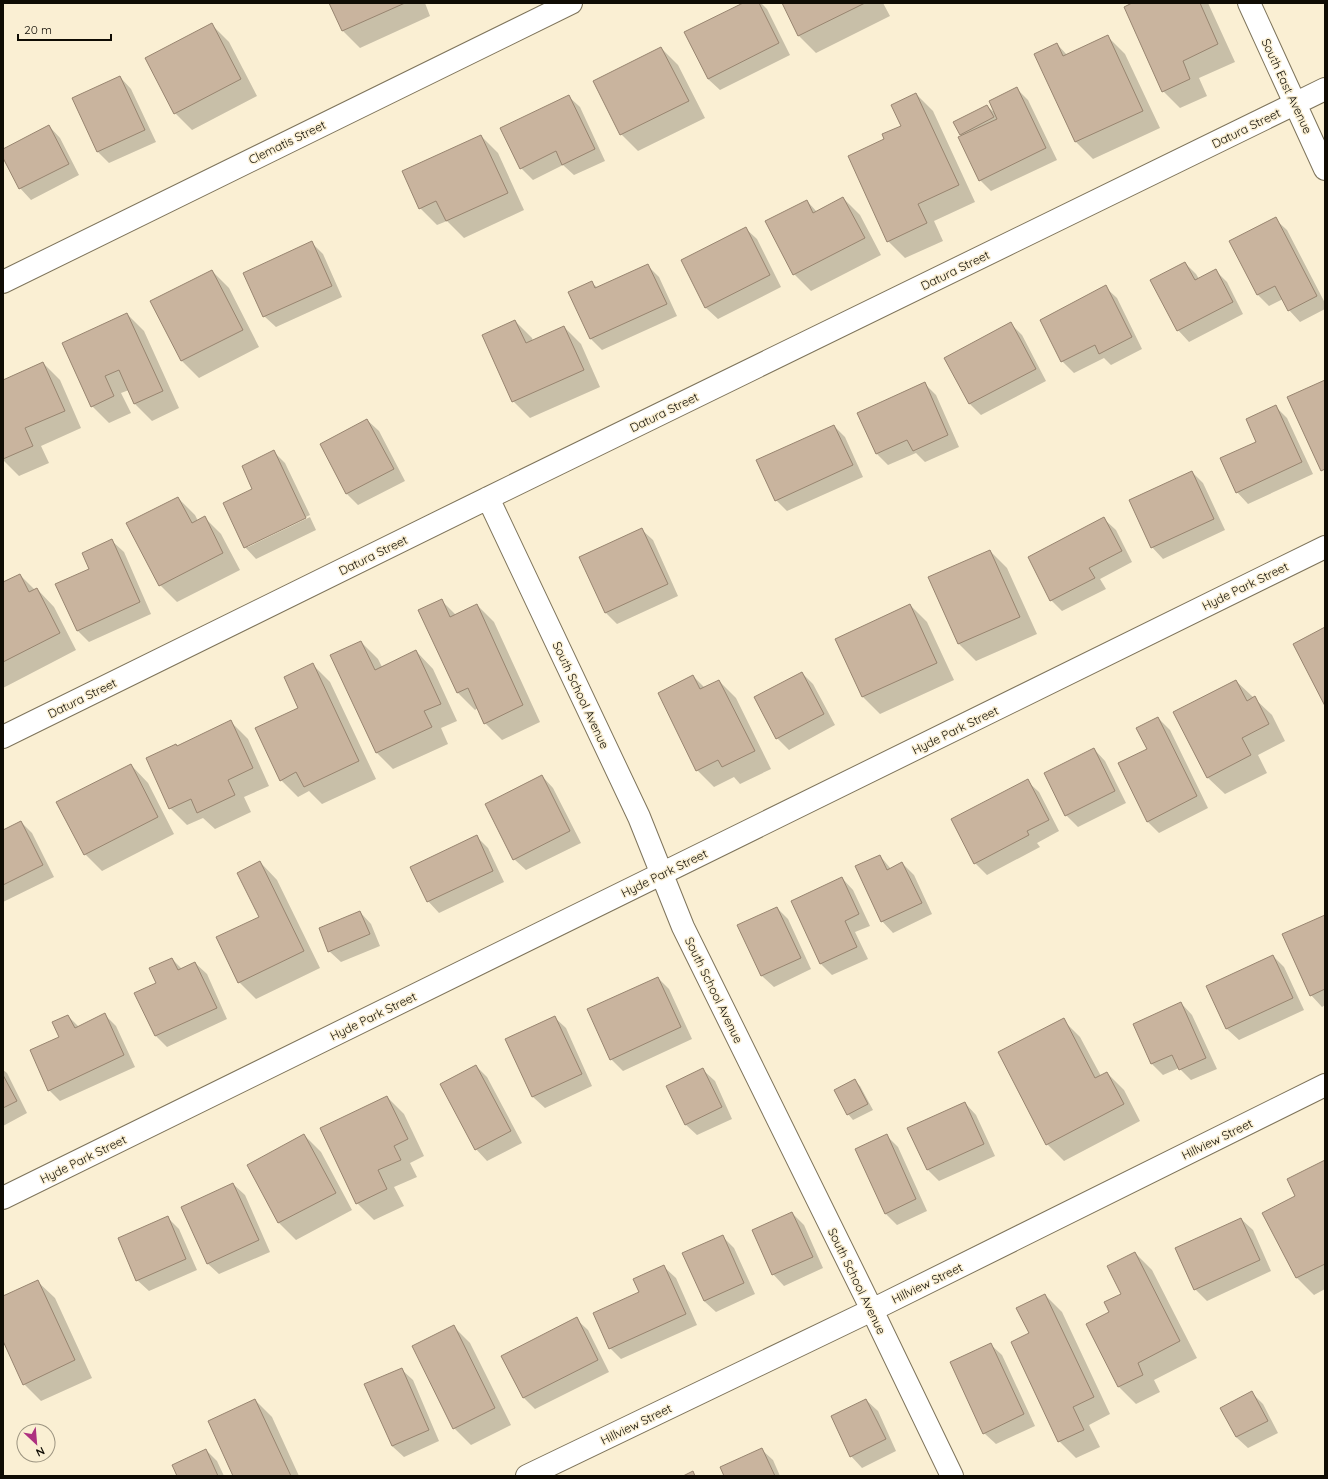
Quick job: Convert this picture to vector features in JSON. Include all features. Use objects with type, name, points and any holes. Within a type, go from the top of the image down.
[{"type":"street","name":"Clematis Street","points":[[3,282],[571,3]]},
{"type":"street","name":"South East Avenue","points":[[1249,3],[1325,169]]},
{"type":"street","name":"Datura Street","points":[[3,737],[1325,89]]},
{"type":"street","name":"South School Avenue","points":[[488,498],[639,817],[682,927],[872,1310],[952,1476]]},
{"type":"street","name":"Hyde Park Street","points":[[3,1198],[1325,547]]},
{"type":"street","name":"Hillview Street","points":[[528,1476],[872,1310],[1325,1085]]},
{"type":"building","points":[[329,3],[405,3],[342,31]]},
{"type":"building","points":[[743,3],[759,3],[779,43],[708,79],[684,32]]},
{"type":"building","points":[[782,3],[865,3],[798,36]]},
{"type":"building","points":[[1132,3],[1200,3],[1218,44],[1183,61],[1190,79],[1162,92],[1124,7]]},
{"type":"building","points":[[212,23],[241,79],[174,114],[145,58]]},
{"type":"building","points":[[1108,35],[1143,111],[1075,142],[1034,54],[1057,43],[1063,56]]},
{"type":"building","points":[[661,47],[689,101],[620,135],[593,81]]},
{"type":"building","points":[[120,76],[145,130],[97,152],[72,98]]},
{"type":"building","points":[[1017,87],[1046,148],[979,181],[958,137],[997,119],[989,101]]},
{"type":"building","points":[[916,93],[959,185],[918,204],[927,223],[887,242],[848,156],[884,139],[882,134],[901,126],[891,105]]},
{"type":"building","points":[[569,95],[595,149],[562,165],[556,151],[520,169],[500,128]]},
{"type":"building","points":[[987,105],[994,117],[960,135],[953,122]]},
{"type":"building","points":[[49,125],[69,164],[19,189],[3,158],[3,149]]},
{"type":"building","points":[[481,135],[508,193],[446,221],[436,201],[419,209],[402,171]]},
{"type":"building","points":[[843,197],[865,238],[793,275],[765,221],[807,200],[813,213]]},
{"type":"building","points":[[1276,217],[1317,296],[1288,311],[1275,286],[1257,295],[1229,241]]},
{"type":"building","points":[[746,227],[770,275],[705,308],[681,260]]},
{"type":"building","points":[[312,241],[332,286],[263,317],[243,273]]},
{"type":"building","points":[[1185,262],[1195,280],[1216,269],[1233,302],[1177,331],[1150,280]]},
{"type":"building","points":[[648,264],[667,304],[590,339],[568,292],[592,281],[595,288]]},
{"type":"building","points":[[212,270],[243,330],[181,361],[150,301]]},
{"type":"building","points":[[1106,285],[1132,337],[1099,354],[1095,345],[1061,362],[1040,320]]},
{"type":"building","points":[[127,313],[163,391],[134,404],[119,370],[105,376],[114,396],[91,407],[62,343]]},
{"type":"building","points":[[515,320],[526,343],[564,326],[584,370],[512,402],[482,335]]},
{"type":"building","points":[[1011,322],[1036,369],[969,404],[944,358]]},
{"type":"building","points":[[43,362],[65,411],[25,428],[33,446],[3,459],[3,380]]},
{"type":"building","points":[[1325,380],[1325,469],[1321,471],[1287,397]]},
{"type":"building","points":[[925,382],[948,435],[913,451],[907,440],[876,454],[857,413]]},
{"type":"building","points":[[1276,405],[1302,462],[1236,493],[1220,458],[1256,442],[1246,419]]},
{"type":"building","points":[[367,419],[394,469],[346,494],[320,444]]},
{"type":"building","points":[[834,425],[853,465],[775,501],[756,460]]},
{"type":"building","points":[[274,450],[306,518],[244,548],[223,503],[252,489],[242,466]]},
{"type":"building","points":[[1192,471],[1214,519],[1151,548],[1129,500]]},
{"type":"building","points":[[178,497],[192,523],[205,516],[223,553],[159,586],[126,523]]},
{"type":"building","points":[[1104,517],[1122,551],[1089,568],[1095,578],[1050,601],[1028,557]]},
{"type":"building","points":[[642,528],[668,584],[605,613],[579,557]]},
{"type":"building","points":[[112,539],[140,602],[77,631],[55,584],[89,569],[82,553]]},
{"type":"building","points":[[990,550],[1020,617],[958,644],[928,577]]},
{"type":"building","points":[[20,574],[29,592],[37,588],[60,633],[3,662],[3,582]]},
{"type":"building","points":[[442,599],[450,617],[477,604],[523,705],[484,724],[468,688],[457,693],[418,610]]},
{"type":"building","points":[[910,604],[937,663],[862,697],[835,639]]},
{"type":"building","points":[[1325,627],[1325,706],[1293,644]]},
{"type":"building","points":[[361,641],[375,670],[416,650],[441,704],[424,711],[432,727],[376,753],[330,655]]},
{"type":"building","points":[[313,663],[359,761],[304,787],[296,772],[280,781],[255,728],[298,708],[284,677]]},
{"type":"building","points":[[802,672],[824,714],[776,739],[754,697]]},
{"type":"building","points":[[693,675],[700,689],[719,680],[755,751],[722,767],[718,760],[696,771],[658,693]]},
{"type":"building","points":[[1236,680],[1247,701],[1255,696],[1269,724],[1242,738],[1251,755],[1207,778],[1173,712]]},
{"type":"building","points":[[1158,717],[1197,796],[1147,822],[1118,763],[1147,749],[1136,728]]},
{"type":"building","points":[[231,720],[253,768],[228,780],[235,795],[197,813],[191,799],[169,809],[146,758],[176,744],[177,746]]},
{"type":"building","points":[[1094,748],[1115,791],[1065,816],[1044,773]]},
{"type":"building","points":[[131,764],[158,817],[84,855],[56,802]]},
{"type":"building","points":[[542,775],[570,831],[513,860],[485,804]]},
{"type":"building","points":[[1028,779],[1049,820],[1027,831],[1029,835],[974,864],[951,819]]},
{"type":"building","points":[[21,821],[43,865],[3,885],[3,830]]},
{"type":"building","points":[[477,835],[493,871],[427,902],[410,867]]},
{"type":"building","points":[[880,855],[887,870],[902,862],[922,903],[881,922],[855,866]]},
{"type":"building","points":[[260,861],[304,951],[238,983],[216,937],[259,917],[237,873]]},
{"type":"building","points":[[842,877],[859,914],[845,921],[857,947],[820,964],[791,901]]},
{"type":"building","points":[[777,907],[801,958],[761,976],[737,925]]},
{"type":"building","points":[[360,911],[370,934],[328,952],[319,928]]},
{"type":"building","points":[[1325,915],[1325,989],[1310,996],[1282,934]]},
{"type":"building","points":[[1273,955],[1293,998],[1226,1029],[1206,986]]},
{"type":"building","points":[[172,958],[178,970],[195,962],[217,1008],[155,1036],[134,993],[156,983],[149,968]]},
{"type":"building","points":[[658,977],[681,1027],[610,1060],[587,1009]]},
{"type":"building","points":[[1181,1002],[1206,1058],[1179,1070],[1172,1055],[1151,1064],[1133,1024]]},
{"type":"building","points":[[105,1013],[124,1055],[48,1091],[30,1050],[59,1037],[52,1022],[68,1015],[75,1028]]},
{"type":"building","points":[[555,1016],[582,1074],[532,1097],[505,1039]]},
{"type":"building","points":[[1064,1018],[1095,1078],[1107,1072],[1124,1104],[1046,1145],[998,1052]]},
{"type":"building","points":[[476,1065],[511,1131],[475,1150],[440,1084]]},
{"type":"building","points":[[703,1068],[722,1107],[685,1125],[666,1086]]},
{"type":"building","points":[[3,1075],[17,1101],[3,1108]]},
{"type":"building","points":[[855,1079],[868,1104],[847,1115],[834,1090]]},
{"type":"building","points":[[387,1096],[408,1139],[394,1146],[401,1160],[378,1170],[387,1189],[356,1204],[320,1128]]},
{"type":"building","points":[[965,1102],[984,1144],[927,1170],[907,1128]]},
{"type":"building","points":[[304,1134],[336,1193],[278,1223],[247,1165]]},
{"type":"building","points":[[887,1134],[916,1199],[885,1214],[855,1149]]},
{"type":"building","points":[[1325,1160],[1325,1264],[1296,1278],[1262,1213],[1295,1196],[1287,1179]]},
{"type":"building","points":[[233,1183],[259,1240],[207,1264],[181,1207]]},
{"type":"building","points":[[792,1212],[813,1257],[772,1275],[752,1230]]},
{"type":"building","points":[[168,1216],[186,1259],[136,1281],[118,1238]]},
{"type":"building","points":[[1241,1218],[1260,1260],[1194,1290],[1175,1248]]},
{"type":"building","points":[[723,1235],[744,1283],[704,1301],[682,1253]]},
{"type":"building","points":[[1135,1252],[1180,1341],[1138,1363],[1143,1375],[1118,1387],[1086,1324],[1109,1312],[1104,1302],[1121,1294],[1107,1266]]},
{"type":"building","points":[[664,1265],[686,1314],[609,1349],[593,1313],[639,1292],[633,1279]]},
{"type":"building","points":[[38,1280],[75,1360],[23,1385],[3,1341],[3,1296]]},
{"type":"building","points":[[1045,1294],[1094,1397],[1073,1407],[1084,1430],[1058,1442],[1011,1342],[1029,1333],[1016,1308]]},
{"type":"building","points":[[577,1317],[598,1360],[523,1398],[501,1356]]},
{"type":"building","points":[[454,1325],[495,1408],[453,1429],[412,1346]]},
{"type":"building","points":[[991,1343],[1024,1414],[983,1434],[950,1362]]},
{"type":"building","points":[[402,1368],[429,1430],[392,1446],[364,1384]]},
{"type":"building","points":[[1252,1391],[1268,1421],[1236,1437],[1220,1408]]},
{"type":"building","points":[[255,1399],[291,1476],[233,1476],[208,1421]]},
{"type":"building","points":[[866,1399],[886,1439],[850,1457],[831,1416]]},
{"type":"building","points":[[762,1448],[775,1476],[724,1476],[720,1467]]},
{"type":"building","points":[[206,1449],[218,1476],[177,1476],[172,1465]]},
{"type":"building","points":[[693,1471],[695,1476],[683,1476]]}]
